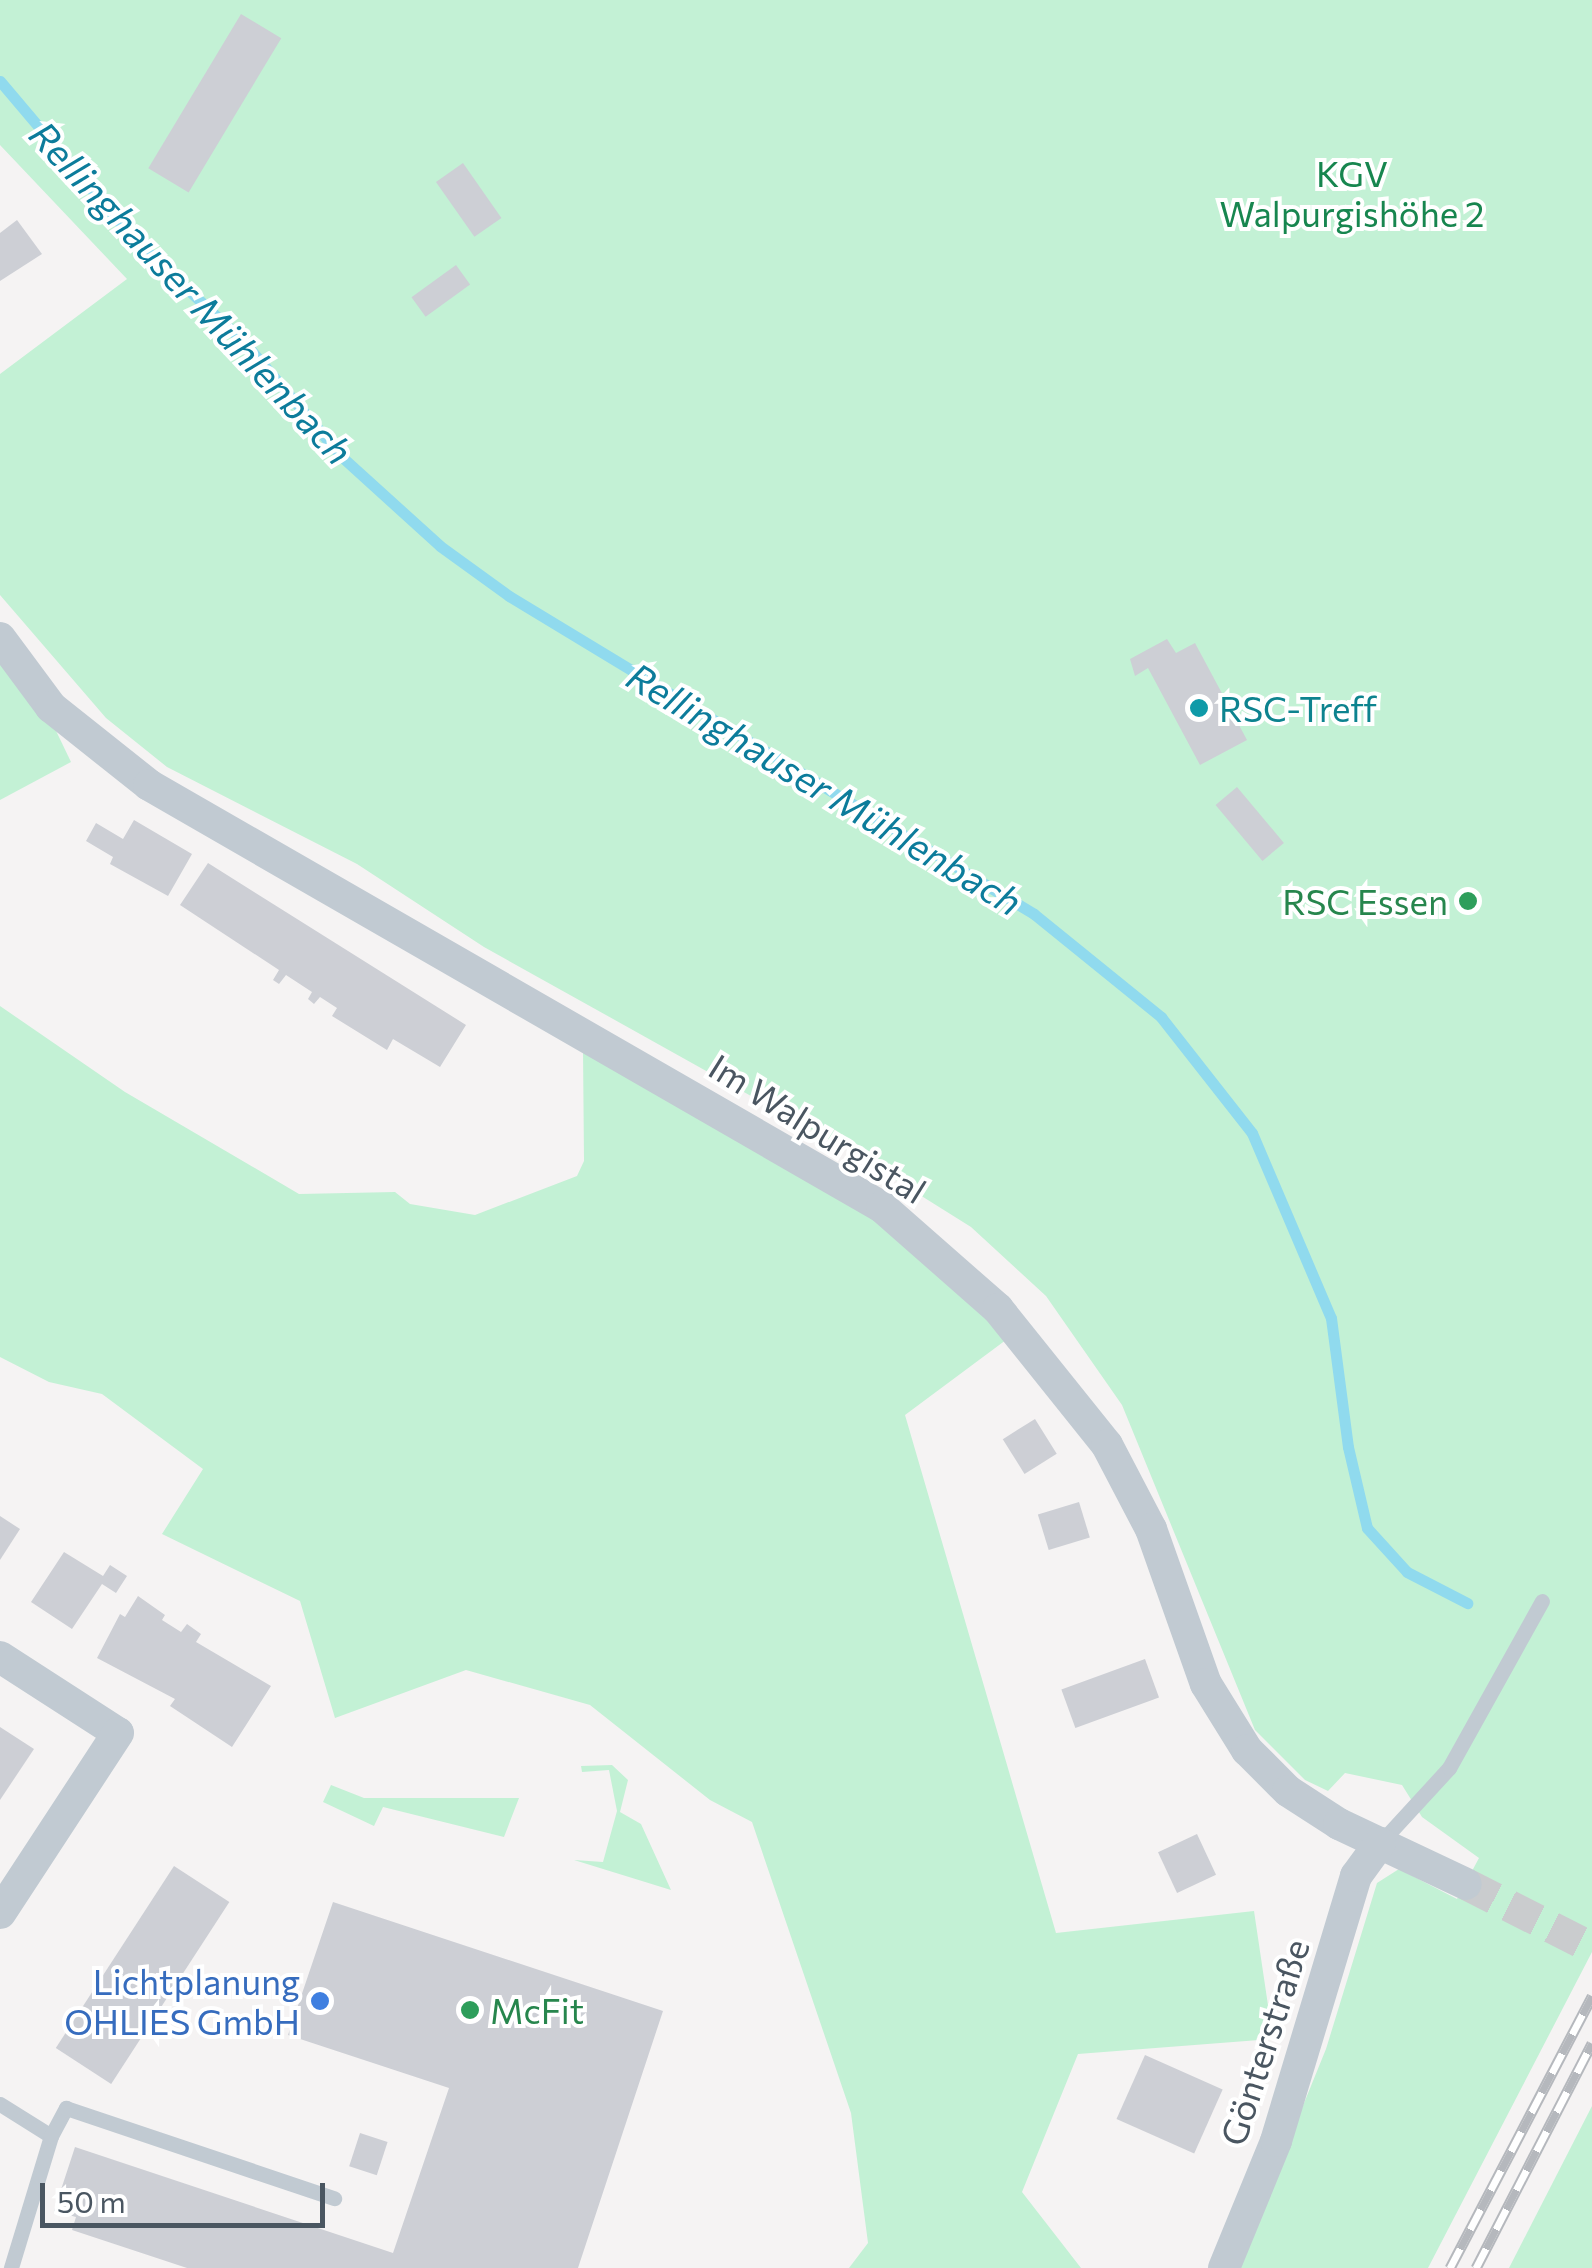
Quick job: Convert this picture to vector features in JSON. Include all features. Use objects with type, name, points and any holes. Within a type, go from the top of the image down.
[{"type":"street","name":"Im Walpurgistal","points":[[0,638],[51,707],[90,744],[150,785],[882,1207],[1019,1330],[1108,1445],[1150,1529],[1206,1684],[1247,1750],[1288,1791],[1466,1884]]},
{"type":"street","points":[[0,1657],[118,1733],[0,1913]]},
{"type":"street","name":"Gönterstraße","points":[[1224,2268],[1282,2124],[1356,1876],[1380,1842]]},
{"type":"lane","points":[[1380,1842],[1449,1768],[1542,1601]]},
{"type":"lane","points":[[0,2104],[51,2136]]},
{"type":"lane","points":[[11,2268],[51,2136],[66,2108],[334,2198]]},
{"type":"green space","name":"KGV Walpurgishöhe 2","points":[[0,0],[1592,0],[1592,1952],[1428,2268],[1237,2268],[1326,2049],[1377,1883],[1399,1869],[1457,1899],[1479,1858],[1422,1817],[1402,1785],[1345,1773],[1328,1791],[1305,1780],[1255,1730],[1122,1405],[1046,1296],[971,1227],[848,1150],[484,947],[357,864],[167,767],[106,718],[0,595],[0,374],[127,279],[0,145]]},
{"type":"green space","points":[[0,646],[46,710],[71,762],[0,800]]},
{"type":"green space","points":[[0,1006],[125,1092],[299,1194],[395,1192],[410,1204],[475,1215],[577,1176],[584,1161],[583,1050],[790,1153],[1018,1331],[905,1415],[1056,1933],[1254,1911],[1273,2039],[1078,2054],[1022,2192],[1081,2268],[849,2268],[868,2243],[851,2113],[752,1822],[710,1800],[590,1705],[466,1670],[335,1718],[300,1601],[162,1534],[203,1469],[102,1394],[49,1382],[0,1357]]},
{"type":"green space","points":[[612,1765],[628,1780],[620,1812],[641,1824],[671,1890],[574,1860],[603,1862],[617,1811],[609,1770],[582,1772],[581,1766]]},
{"type":"green space","points":[[331,1785],[364,1798],[519,1798],[504,1837],[383,1807],[374,1826],[323,1802]]},
{"type":"green space","points":[[1592,2106],[1592,2268],[1509,2268]]},
{"type":"building","points":[[241,14],[281,38],[189,192],[148,168]]},
{"type":"building","points":[[463,163],[501,218],[474,237],[436,182]]},
{"type":"building","points":[[17,220],[42,254],[0,281],[0,233]]},
{"type":"building","points":[[456,265],[470,284],[426,317],[412,297]]},
{"type":"building","name":"RSC-Treff","points":[[1167,639],[1176,653],[1195,643],[1247,740],[1200,765],[1148,668],[1135,676],[1130,659]]},
{"type":"building","points":[[1237,787],[1284,843],[1262,861],[1216,805]]},
{"type":"building","points":[[134,820],[192,854],[168,896],[110,864],[113,857],[86,841],[96,823],[123,839]]},
{"type":"building","points":[[208,863],[466,1025],[440,1067],[393,1039],[387,1050],[332,1016],[337,1008],[320,997],[314,1004],[308,999],[312,992],[286,975],[279,984],[273,980],[279,970],[180,905]]},
{"type":"building","points":[[1035,1419],[1057,1454],[1025,1474],[1003,1439]]},
{"type":"building","points":[[1079,1502],[1090,1537],[1049,1550],[1038,1515]]},
{"type":"building","points":[[0,1516],[20,1529],[0,1560]]},
{"type":"building","points":[[64,1552],[103,1576],[110,1565],[127,1576],[116,1593],[102,1584],[72,1629],[31,1602]]},
{"type":"building","points":[[138,1596],[165,1615],[162,1620],[181,1632],[187,1624],[201,1634],[196,1642],[271,1686],[232,1747],[170,1706],[175,1699],[97,1658],[120,1614],[125,1617]]},
{"type":"building","points":[[1145,1659],[1159,1698],[1075,1728],[1061,1689]]},
{"type":"building","points":[[0,1727],[34,1749],[0,1800]]},
{"type":"building","points":[[1197,1834],[1216,1875],[1177,1893],[1158,1852]]},
{"type":"building","points":[[174,1866],[229,1902],[111,2084],[56,2048]]},
{"type":"building","points":[[333,1902],[663,2011],[578,2268],[187,2268],[72,2230],[76,2217],[54,2211],[75,2147],[393,2253],[449,2088],[288,2035]]},
{"type":"building","points":[[1145,2055],[1223,2090],[1194,2154],[1117,2119]]},
{"type":"building","points":[[360,2133],[388,2142],[377,2175],[349,2166]]},
{"type":"waterway","name":"Rellinghauser Mühlenbach","points":[[0,81],[131,236],[243,341],[342,457],[440,546],[509,596],[1034,914],[1161,1017],[1252,1133],[1331,1318],[1348,1447],[1367,1528],[1407,1572],[1467,1603]]},
{"type":"tunnel","points":[[1466,1884],[1592,1948]]},
{"type":"railway","points":[[1450,2268],[1592,1996]]},
{"type":"railway","points":[[1476,2268],[1592,2043]]},
{"type":"place","name":"RSC-Treff","points":[[1199,708]]},
{"type":"place","name":"RSC Essen","points":[[1468,901]]},
{"type":"place","name":"Lichtplanung OHLIES GmbH","points":[[320,2001]]},
{"type":"place","name":"McFit","points":[[470,2010]]}]
